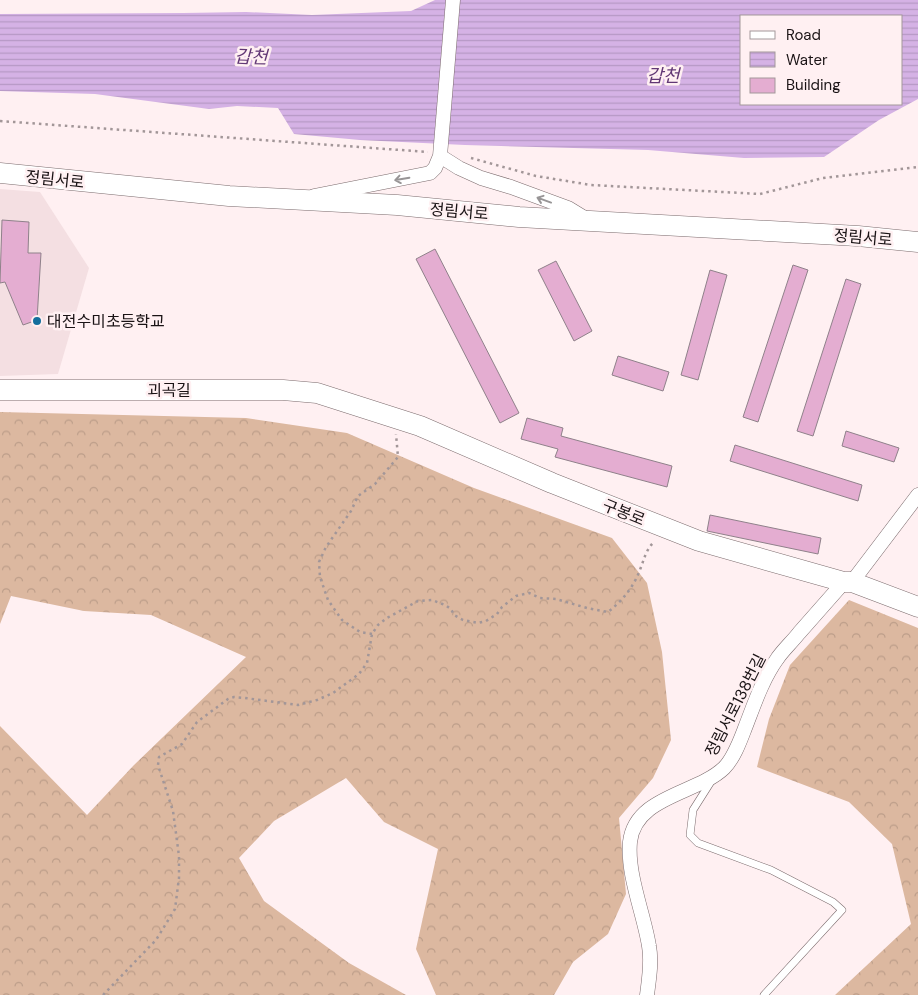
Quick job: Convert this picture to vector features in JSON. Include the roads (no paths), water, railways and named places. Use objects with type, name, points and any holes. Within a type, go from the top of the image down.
[{"type":"street","points":[[304,200],[318,194],[430,173],[435,168],[441,152],[453,0]]},
{"type":"street","points":[[441,152],[458,168],[481,178],[568,208],[589,220]]},
{"type":"street","name":"정림서로","points":[[0,173],[229,196],[397,205],[519,217],[858,236],[918,242]]},
{"type":"street","name":"괴곡길","points":[[0,390],[283,390],[317,393],[336,398]]},
{"type":"street","name":"구봉로","points":[[336,398],[420,426],[552,483],[699,541],[848,582],[918,608]]},
{"type":"street","name":"정림서로138번길","points":[[647,995],[650,947],[635,885],[631,859],[630,842],[634,825],[648,810],[668,798],[714,777],[726,766],[739,743],[762,684],[777,658],[848,582],[918,495]]},
{"type":"lane","points":[[714,777],[693,810],[690,835],[698,844],[771,870],[833,902],[842,910],[764,995]]},
{"type":"water","name":"갑천","points":[[435,0],[918,0],[918,99],[879,120],[824,157],[744,158],[648,150],[360,140],[294,134],[278,108],[237,106],[209,109],[95,94],[0,91],[0,14],[246,12],[312,15],[411,11]]},
{"type":"place","name":"대전수미초등학교","points":[[37,321]]}]
